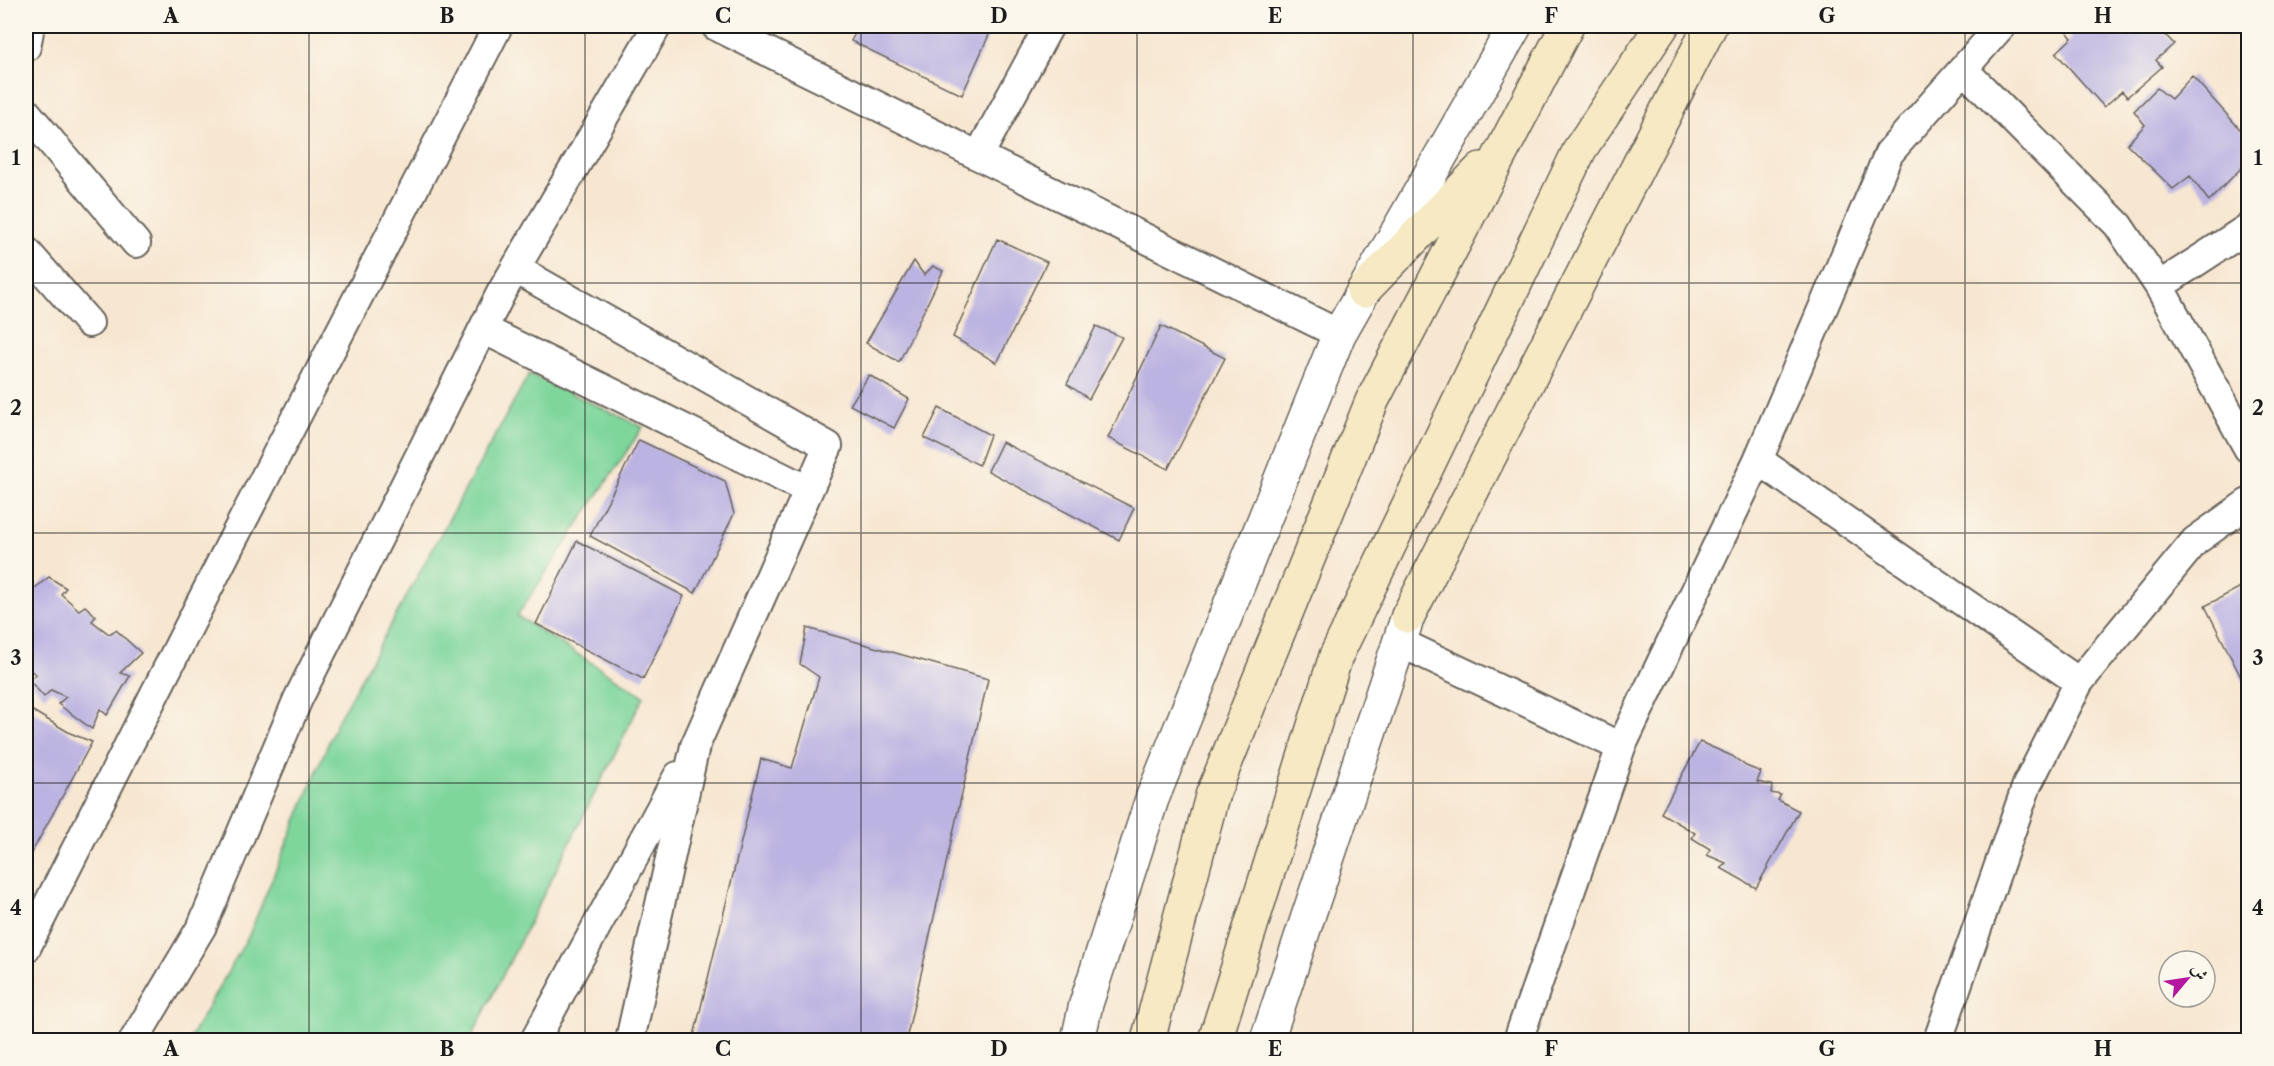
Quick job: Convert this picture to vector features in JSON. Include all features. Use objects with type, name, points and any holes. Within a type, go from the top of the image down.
[{"type":"main road","points":[[1148,1041],[1212,796],[1372,401],[1567,26]]},
{"type":"main road","points":[[1215,1041],[1336,656],[1580,149],[1662,26]]},
{"type":"main road","points":[[1404,629],[1710,26]]},
{"type":"main road","points":[[1363,291],[1507,141]]},
{"type":"street","points":[[26,48],[30,26]]},
{"type":"street","points":[[26,948],[230,545],[498,26]]},
{"type":"street","points":[[134,1041],[202,926],[298,699],[501,293],[657,26]]},
{"type":"street","points":[[716,26],[1339,334]]},
{"type":"street","points":[[979,155],[1049,26]]},
{"type":"street","points":[[1078,1041],[1086,1004],[1152,799],[1339,334],[1515,26]]},
{"type":"street","points":[[1518,1041],[1621,747],[1758,460],[1889,153],[2001,26]]},
{"type":"street","points":[[1963,69],[2118,225],[2158,286],[2248,448]]},
{"type":"street","points":[[26,112],[135,243]]},
{"type":"street","points":[[2158,286],[2248,228]]},
{"type":"street","points":[[26,251],[89,323]]},
{"type":"street","points":[[516,269],[828,446],[695,746],[535,1041]]},
{"type":"street","points":[[483,329],[808,490]]},
{"type":"street","points":[[1758,460],[2079,682]]},
{"type":"street","points":[[1938,1041],[2027,785],[2079,682],[2195,541],[2248,504]]},
{"type":"street","points":[[1267,1041],[1404,629],[1621,747]]},
{"type":"street","points":[[630,1041],[695,746]]},
{"type":"green space","points":[[529,374],[643,427],[517,616],[644,696],[470,1040],[189,1040],[249,935],[337,722]]},
{"type":"building","points":[[859,26],[993,26],[962,95],[851,41]]},
{"type":"building","points":[[2062,26],[2157,26],[2174,44],[2156,60],[2162,67],[2127,97],[2122,91],[2104,107],[2056,53],[2072,38]]},
{"type":"building","points":[[2192,76],[2248,138],[2248,161],[2209,201],[2190,176],[2173,189],[2127,144],[2145,125],[2134,111],[2157,88],[2171,99]]},
{"type":"building","points":[[997,239],[1047,262],[997,363],[953,337]]},
{"type":"building","points":[[914,261],[924,275],[933,266],[943,271],[899,362],[866,343]]},
{"type":"building","points":[[1096,326],[1122,337],[1089,399],[1067,384]]},
{"type":"building","points":[[1161,326],[1225,358],[1168,469],[1108,438]]},
{"type":"building","points":[[869,375],[909,399],[894,428],[850,405]]},
{"type":"building","points":[[939,408],[990,435],[979,465],[924,438]]},
{"type":"building","points":[[639,440],[725,481],[734,514],[695,593],[590,536]]},
{"type":"building","points":[[1002,442],[1134,508],[1119,540],[988,471]]},
{"type":"building","points":[[577,541],[684,596],[643,679],[536,624]]},
{"type":"building","points":[[49,577],[66,588],[61,594],[79,610],[85,606],[96,616],[92,621],[109,634],[116,630],[141,653],[120,673],[130,676],[107,715],[100,709],[92,729],[58,704],[66,697],[51,690],[44,697],[29,680],[36,674],[26,668],[26,595]]},
{"type":"building","points":[[2248,583],[2248,691],[2205,606]]},
{"type":"building","points":[[807,628],[988,679],[906,1040],[693,1040],[761,759],[792,768],[819,677],[800,664]]},
{"type":"building","points":[[26,707],[70,733],[92,742],[26,863]]},
{"type":"building","points":[[1700,742],[1761,772],[1757,782],[1772,785],[1771,793],[1781,795],[1778,800],[1799,811],[1756,888],[1721,868],[1726,863],[1707,855],[1710,849],[1692,838],[1695,833],[1661,813]]}]
